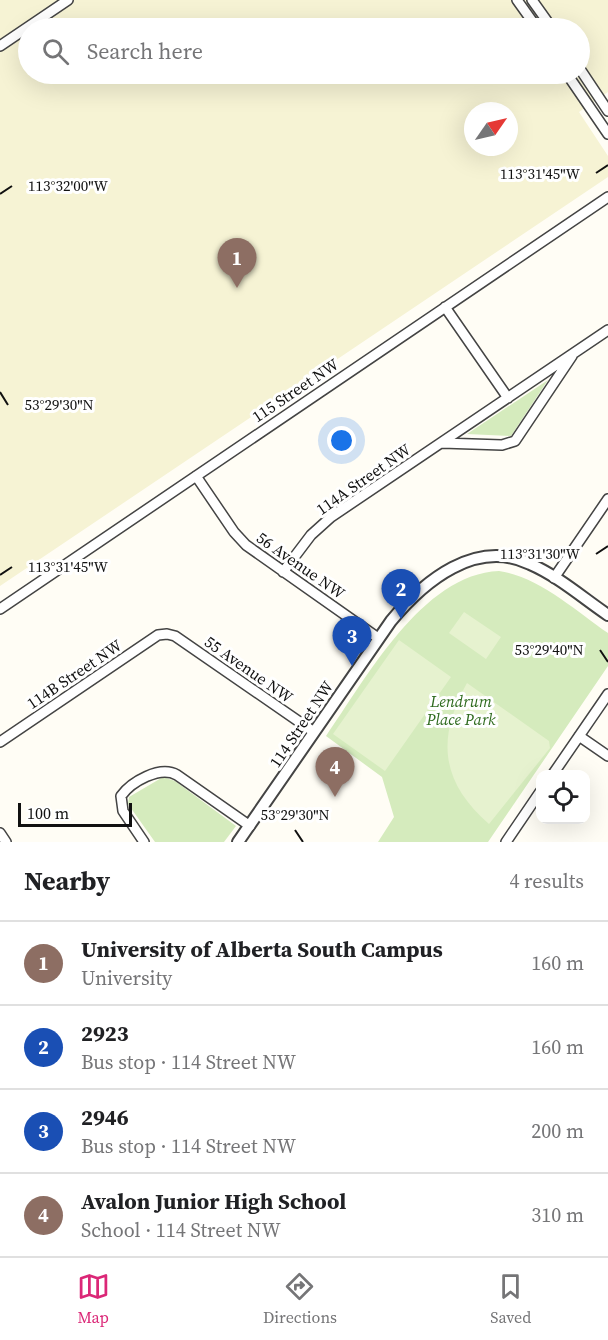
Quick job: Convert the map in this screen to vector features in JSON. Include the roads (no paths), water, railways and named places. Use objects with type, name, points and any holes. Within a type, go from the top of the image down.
[{"type":"street","points":[[41,18],[68,0]]},
{"type":"street","points":[[517,0],[530,18]]},
{"type":"street","points":[[532,0],[545,18]]},
{"type":"street","points":[[0,46],[18,34]]},
{"type":"street","points":[[574,84],[608,134]]},
{"type":"street","points":[[590,84],[606,105],[593,111]]},
{"type":"street","name":"115 Street NW","points":[[0,609],[608,197]]},
{"type":"street","points":[[445,307],[508,398]]},
{"type":"street","name":"114A Street NW","points":[[283,572],[311,535],[331,518],[608,330]]},
{"type":"street","name":"114A Street NW","points":[[442,443],[502,445],[515,441],[575,352]]},
{"type":"street","name":"56 Avenue NW","points":[[196,476],[240,540],[378,638]]},
{"type":"street","points":[[608,499],[554,578],[608,615]]},
{"type":"street","name":"114 Street NW","points":[[238,842],[378,638],[399,611],[424,587],[453,567],[473,559],[494,556],[529,563],[554,578]]},
{"type":"street","name":"55 Avenue NW","points":[[166,633],[175,636],[314,732]]},
{"type":"street","name":"114B Street NW","points":[[0,742],[158,635],[166,633]]},
{"type":"street","points":[[555,770],[608,694]]},
{"type":"street","points":[[579,736],[608,756]]},
{"type":"street","points":[[144,842],[123,811],[121,800],[126,791],[151,774],[163,770],[177,775],[250,826]]},
{"type":"street","points":[[506,842],[536,798]]},
{"type":"street","points":[[0,833],[6,842]]},
{"type":"place","name":"University of Alberta South Campus","points":[[237,288]]},
{"type":"place","name":"2923","points":[[401,619]]},
{"type":"place","name":"2946","points":[[352,666]]},
{"type":"place","name":"Avalon Junior High School","points":[[335,797]]},
{"type":"park label","name":"Lendrum Place Park","points":[[461,710]]}]
